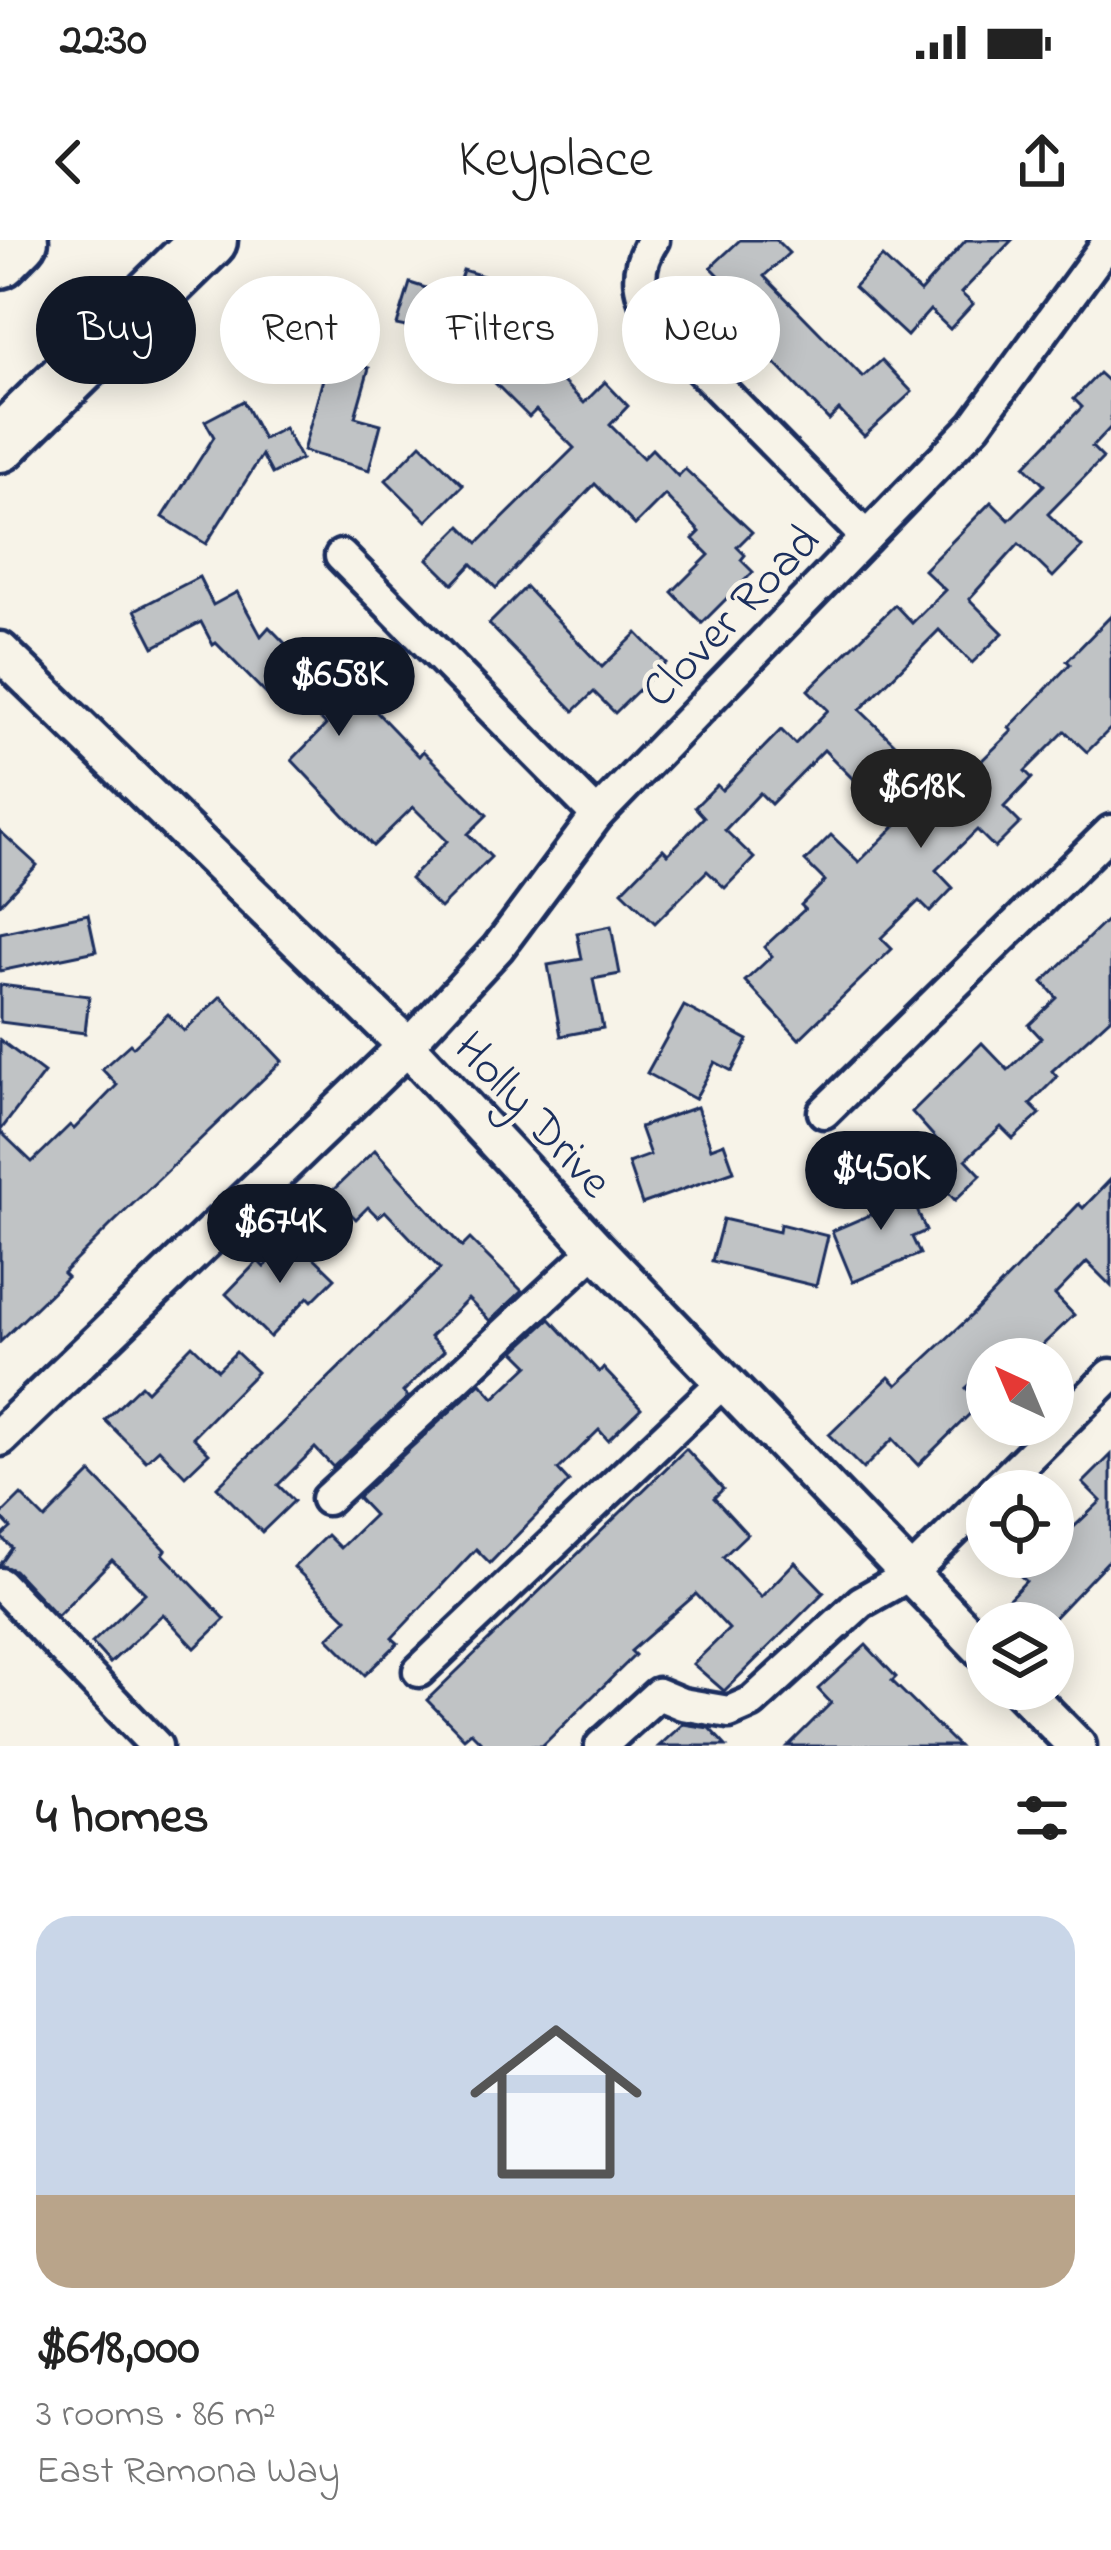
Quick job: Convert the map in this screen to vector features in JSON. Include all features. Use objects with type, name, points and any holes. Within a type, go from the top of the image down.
[{"type":"highway","points":[[0,260],[20,240]]},
{"type":"highway","points":[[0,444],[209,240]]},
{"type":"street","points":[[653,240],[640,267],[642,299],[658,326],[866,537]]},
{"type":"street","name":"Clover Road","points":[[407,1046],[498,948],[597,815],[975,425],[1110,241]]},
{"type":"street","points":[[341,556],[597,815]]},
{"type":"street","name":"Holly Drive","points":[[0,651],[407,1046],[966,1633]]},
{"type":"street","points":[[824,1112],[1111,831]]},
{"type":"street","points":[[1,1434],[407,1046]]},
{"type":"street","points":[[327,1499],[596,1249]]},
{"type":"street","points":[[1015,1470],[1111,1376]]},
{"type":"street","points":[[419,1671],[724,1381]]},
{"type":"street","points":[[601,1746],[658,1694],[682,1704],[728,1712],[752,1702],[861,1602],[909,1575],[966,1519]]},
{"type":"street","points":[[0,1584],[156,1746]]},
{"type":"street","points":[[1042,1710],[1077,1746]]},
{"type":"building","points":[[740,240],[776,240],[789,253],[764,276],[720,276],[711,267]]},
{"type":"building","points":[[966,240],[1012,240],[961,293],[973,304],[950,329],[930,310],[907,336],[854,287],[882,257],[920,292]]},
{"type":"building","points":[[780,292],[863,377],[882,360],[912,392],[864,436],[839,410],[829,420],[780,368]]},
{"type":"building","points":[[1099,373],[1111,384],[1111,427],[1092,447],[1103,458],[1048,514],[1082,547],[1053,577],[1019,544],[969,599],[1003,633],[972,663],[939,630],[860,710],[895,744],[857,783],[824,750],[771,804],[760,793],[725,830],[754,858],[725,888],[707,871],[655,923],[622,891],[663,849],[668,854],[704,817],[695,807],[717,785],[722,790],[781,730],[795,744],[828,710],[808,690],[895,605],[912,623],[945,590],[924,570],[991,502],[1009,520],[1044,485],[1025,466],[1082,407],[1074,399]]},
{"type":"building","points":[[605,382],[628,406],[610,425],[643,458],[652,449],[678,476],[685,469],[752,532],[737,547],[745,555],[741,560],[753,572],[702,623],[672,592],[709,555],[693,539],[700,532],[665,495],[635,525],[595,484],[496,588],[472,564],[453,584],[428,559],[461,526],[478,543],[574,448],[536,410],[529,417],[496,384],[565,384],[584,403]]},
{"type":"building","points":[[322,384],[364,384],[355,417],[381,424],[369,470],[303,451]]},
{"type":"building","points":[[243,401],[263,439],[284,428],[301,459],[272,474],[262,455],[206,544],[163,517],[214,437],[205,421]]},
{"type":"building","points":[[421,444],[463,485],[427,521],[386,480]]},
{"type":"building","points":[[199,577],[213,605],[237,592],[261,636],[269,627],[329,688],[345,672],[419,756],[423,751],[487,815],[468,834],[491,857],[440,908],[410,879],[447,841],[413,807],[373,846],[292,760],[326,725],[290,689],[275,703],[213,645],[201,622],[154,647],[135,610]]},
{"type":"building","points":[[526,587],[602,667],[637,633],[666,663],[615,713],[594,692],[574,711],[489,624]]},
{"type":"building","points":[[1111,616],[1111,728],[1087,752],[1065,731],[1025,771],[1032,778],[1004,807],[1020,823],[995,848],[977,830],[936,870],[953,888],[930,912],[919,901],[881,938],[892,949],[799,1039],[745,981],[772,956],[764,947],[805,909],[801,905],[825,881],[805,861],[831,835],[859,862],[924,797],[934,807],[1012,731],[1009,728]]},
{"type":"building","points":[[0,831],[37,865],[0,904]]},
{"type":"building","points":[[88,914],[96,951],[0,971],[0,933]]},
{"type":"building","points":[[1111,916],[1111,1017],[1052,1071],[1057,1077],[1030,1104],[1040,1114],[1013,1139],[1001,1127],[966,1159],[981,1175],[955,1200],[917,1159],[937,1140],[912,1112],[982,1043],[1008,1070],[1041,1038],[1029,1025],[1057,998],[1043,982]]},
{"type":"building","points":[[611,926],[620,974],[593,979],[603,1028],[561,1036],[548,965],[582,959],[577,933]]},
{"type":"building","points":[[0,985],[89,996],[85,1033],[0,1022]]},
{"type":"building","points":[[221,996],[282,1061],[113,1223],[63,1273],[67,1277],[0,1342],[0,1131],[32,1162],[70,1125],[74,1129],[117,1085],[102,1069],[130,1044],[133,1047],[168,1014],[184,1031]]},
{"type":"building","points":[[684,1006],[748,1040],[732,1071],[715,1062],[695,1099],[647,1073]]},
{"type":"building","points":[[0,1040],[44,1073],[0,1131]]},
{"type":"building","points":[[697,1107],[711,1148],[724,1143],[734,1171],[642,1204],[628,1163],[650,1155],[640,1127]]},
{"type":"building","points":[[375,1150],[462,1247],[470,1239],[522,1291],[490,1321],[468,1299],[430,1337],[444,1351],[403,1392],[408,1397],[333,1467],[315,1448],[278,1485],[294,1501],[262,1532],[217,1487],[440,1269],[385,1211],[378,1217],[368,1207],[356,1219],[330,1193]]},
{"type":"building","points":[[904,1179],[926,1231],[912,1237],[920,1254],[853,1282],[832,1231],[872,1214],[865,1195]]},
{"type":"building","points":[[1111,1179],[1111,1286],[1087,1262],[1055,1295],[1074,1315],[1050,1338],[966,1338],[966,1418],[918,1465],[893,1439],[863,1469],[829,1435],[889,1377],[897,1385],[1079,1204],[1083,1208]]},
{"type":"building","points":[[723,1219],[779,1232],[780,1224],[828,1236],[816,1286],[712,1261]]},
{"type":"building","points":[[293,1237],[335,1278],[312,1301],[308,1297],[270,1337],[226,1294],[258,1261],[264,1267]]},
{"type":"building","points":[[550,1319],[599,1372],[603,1368],[641,1408],[608,1440],[599,1430],[558,1470],[569,1482],[490,1563],[476,1549],[392,1638],[398,1643],[365,1675],[328,1638],[347,1619],[294,1567],[327,1535],[340,1548],[374,1515],[360,1495],[481,1383],[494,1398],[529,1365],[515,1351]]},
{"type":"building","points":[[192,1345],[218,1370],[236,1352],[257,1372],[193,1437],[209,1453],[185,1476],[159,1449],[146,1461],[105,1420],[141,1385],[147,1391]]},
{"type":"building","points":[[686,1449],[723,1489],[714,1498],[747,1534],[723,1557],[761,1597],[795,1562],[824,1592],[724,1691],[693,1664],[729,1629],[696,1594],[631,1651],[635,1655],[542,1746],[485,1746],[471,1732],[464,1738],[427,1700]]},
{"type":"building","points":[[1111,1455],[1111,1558],[1069,1602],[1006,1602],[1026,1581],[1023,1578],[1074,1578],[1074,1527],[1101,1501],[1083,1483]]},
{"type":"building","points":[[91,1473],[225,1619],[195,1648],[163,1614],[110,1663],[92,1643],[145,1593],[112,1560],[57,1616],[14,1570],[0,1565],[12,1548],[1,1537],[11,1528],[0,1516],[21,1495],[45,1519]]},
{"type":"building","points":[[866,1645],[896,1677],[892,1681],[958,1746],[788,1746],[831,1703],[818,1689]]},
{"type":"building","points":[[683,1724],[709,1728],[726,1746],[659,1746]]}]
